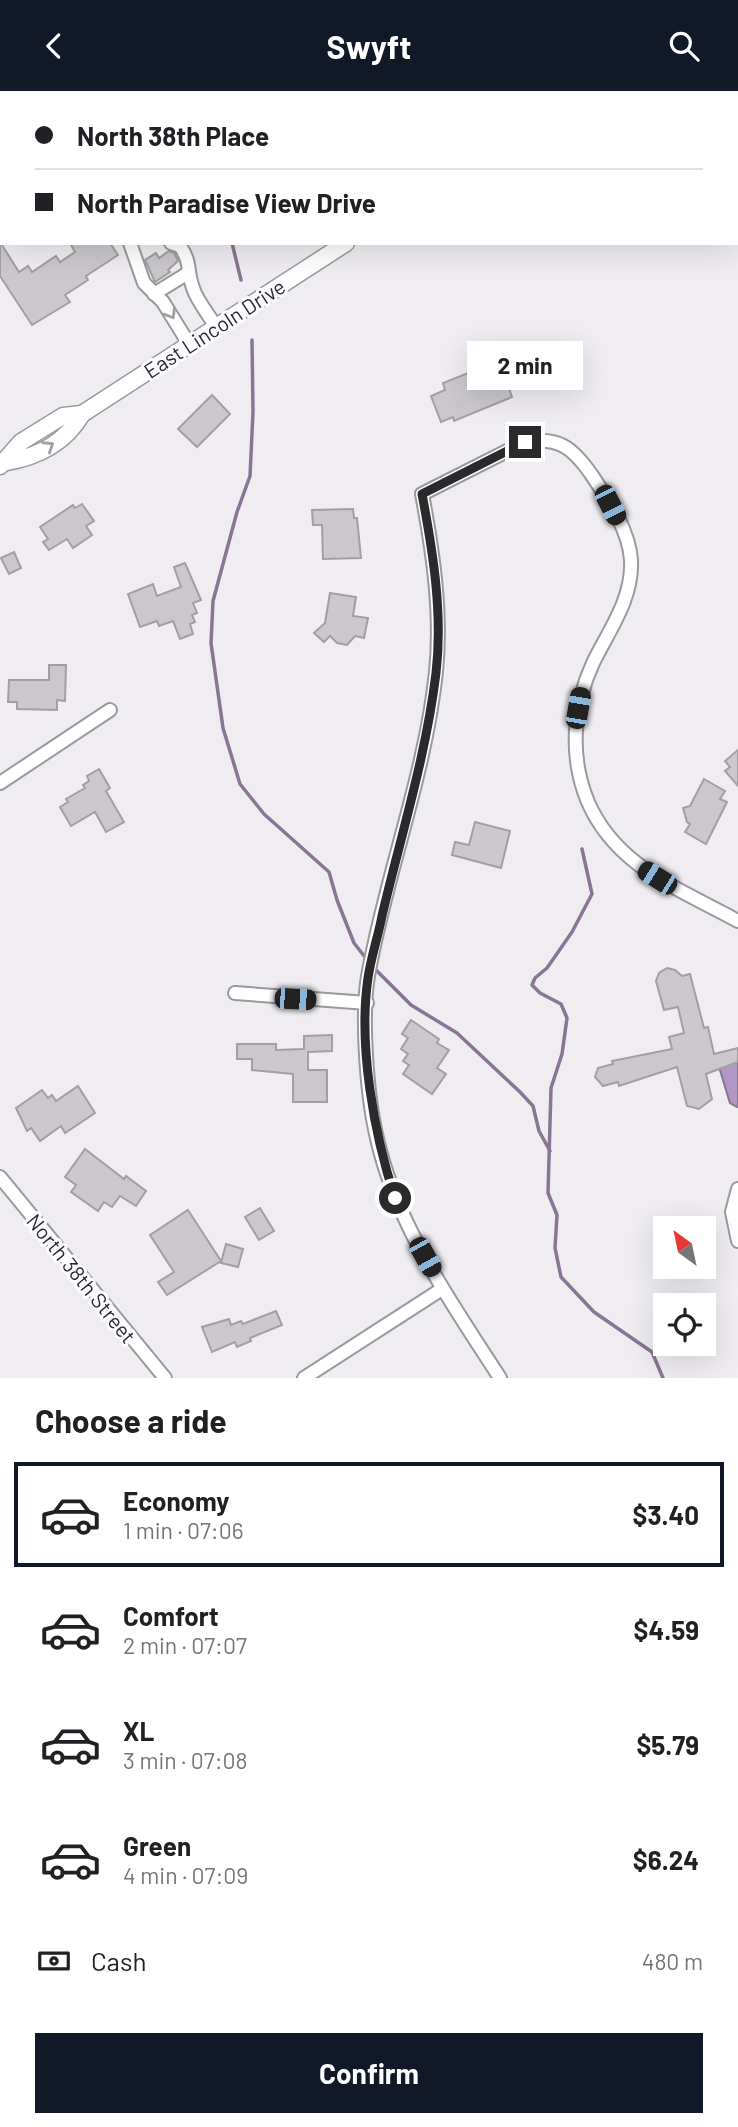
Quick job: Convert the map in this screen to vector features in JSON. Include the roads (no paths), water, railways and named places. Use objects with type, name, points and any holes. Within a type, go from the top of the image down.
[{"type":"main road","name":"East Lincoln Drive","points":[[3,464],[30,459],[72,431],[82,414],[342,245]]},
{"type":"street","points":[[131,245],[144,283],[163,302],[189,344]]},
{"type":"street","points":[[177,245],[189,260],[188,272],[194,292],[216,327]]},
{"type":"street","points":[[154,294],[188,272]]},
{"type":"street","points":[[500,1378],[442,1289],[395,1198],[376,1133],[369,1078],[368,979],[416,783],[436,670],[437,627],[433,555],[422,494],[525,442],[544,439],[560,443],[578,456],[621,526],[631,560],[622,607],[581,692],[576,723],[578,766],[587,800],[607,835],[637,866],[738,921]]},
{"type":"street","points":[[0,783],[110,710]]},
{"type":"street","points":[[234,993],[367,1003]]},
{"type":"street","name":"North 38th Street","points":[[0,1177],[164,1378]]},
{"type":"street","points":[[738,1189],[732,1212],[738,1241]]},
{"type":"street","points":[[304,1378],[442,1289]]},
{"type":"waterway","points":[[232,245],[241,280]]},
{"type":"waterway","points":[[252,340],[250,476],[237,512],[213,601],[211,643],[223,728],[240,784],[264,814],[329,872],[354,943],[368,961]]},
{"type":"waterway","points":[[582,849],[592,894],[572,932],[532,985],[540,993],[561,1004],[567,1018],[562,1054],[551,1088],[548,1193],[557,1215],[555,1248],[561,1277],[594,1312],[652,1352],[663,1378]]},
{"type":"waterway","points":[[373,967],[411,1005],[457,1033],[520,1092],[533,1106],[539,1131],[550,1151]]}]
